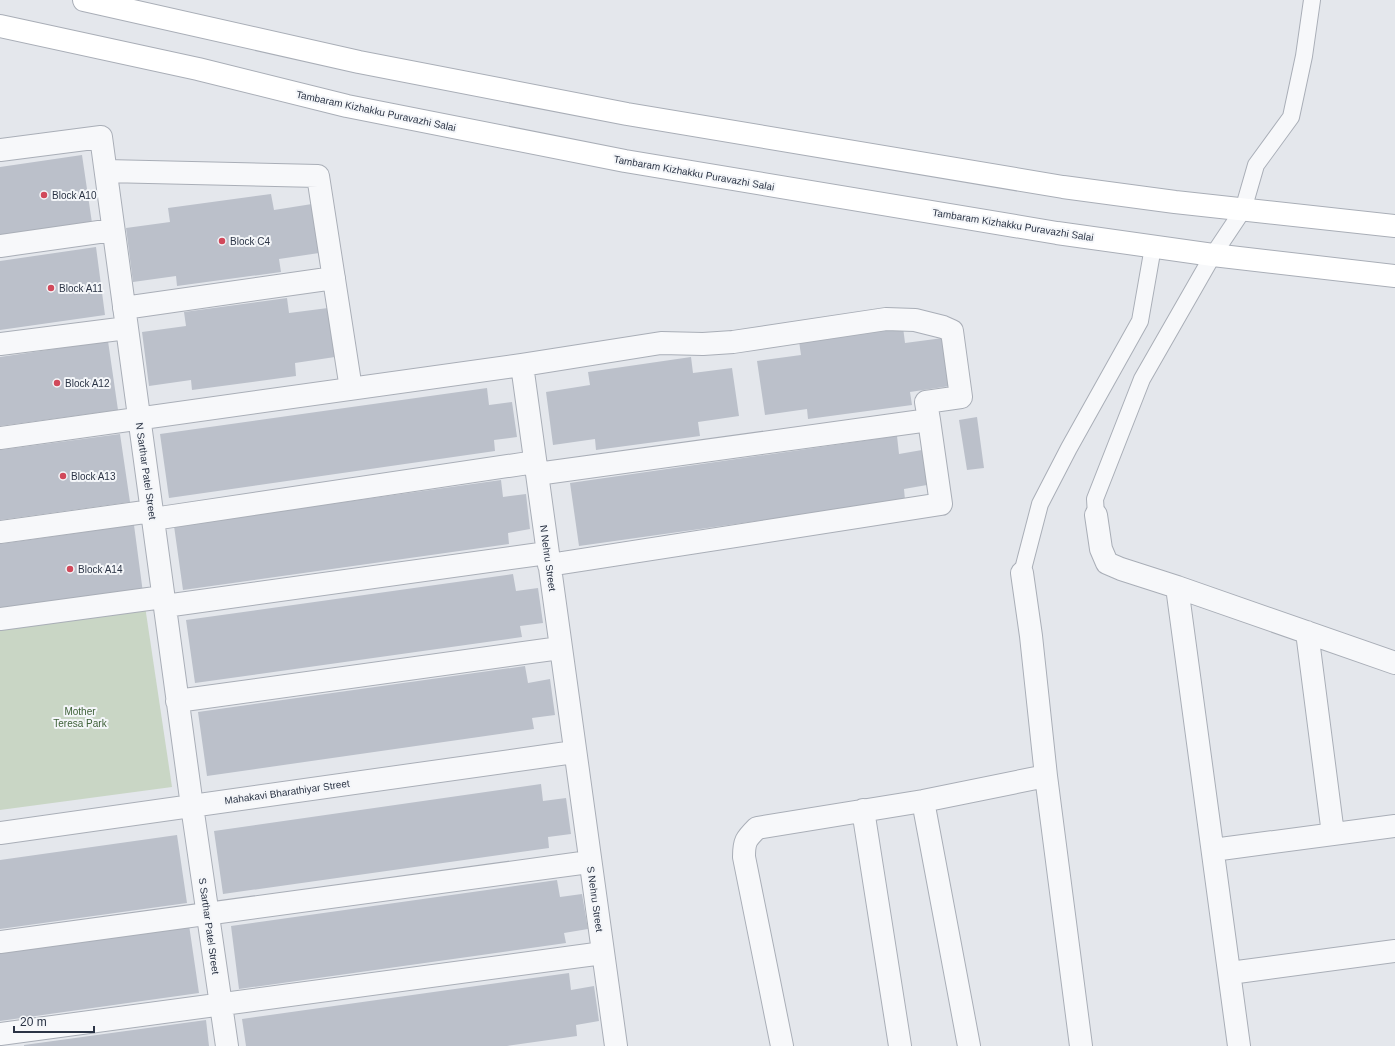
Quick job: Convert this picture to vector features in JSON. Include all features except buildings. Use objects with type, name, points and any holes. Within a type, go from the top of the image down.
[{"type":"main road","points":[[84,0],[359,62],[627,114],[1063,187],[1243,210],[1395,226]]},
{"type":"main road","name":"Tambaram Kizhakku Puravazhi Salai","points":[[0,26],[198,69],[347,106],[603,157],[815,193],[1153,247],[1395,276]]},
{"type":"street","name":"N Sarthar Patel Street","points":[[0,150],[101,137],[192,806]]},
{"type":"street","points":[[106,171],[318,176],[351,389]]},
{"type":"street","points":[[0,246],[113,230]]},
{"type":"street","points":[[0,344],[125,318],[334,278]]},
{"type":"street","points":[[0,438],[351,389],[661,343],[703,344],[733,342],[886,319],[915,320],[943,327],[952,331],[961,397],[926,402],[942,504],[548,559],[0,619]]},
{"type":"street","name":"N Nehru Street","points":[[522,364],[574,752]]},
{"type":"street","points":[[0,532],[152,515],[929,420]]},
{"type":"street","points":[[1096,515],[1101,549],[1107,563],[1395,663]]},
{"type":"street","points":[[1022,573],[1031,636],[1046,776],[1081,1046]]},
{"type":"street","points":[[1177,587],[1240,1046]]},
{"type":"street","points":[[1307,632],[1333,834]]},
{"type":"street","points":[[177,701],[560,648]]},
{"type":"street","name":"Mahakavi Bharathiyar Street","points":[[0,833],[574,752]]},
{"type":"street","name":"S Nehru Street","points":[[574,752],[616,1046]]},
{"type":"street","points":[[782,1046],[744,857],[744,843],[757,828],[923,801],[1046,776]]},
{"type":"street","points":[[923,801],[969,1046]]},
{"type":"street","name":"S Sarthar Patel Street","points":[[192,806],[226,1046]]},
{"type":"street","points":[[863,810],[900,1046]]},
{"type":"street","points":[[1213,850],[1395,826]]},
{"type":"street","points":[[0,942],[590,862]]},
{"type":"street","points":[[1230,974],[1395,951]]},
{"type":"street","points":[[0,1034],[603,953]]},
{"type":"lane","points":[[1096,515],[1095,499],[1142,379],[1213,255],[1243,210],[1256,164],[1290,117],[1304,56],[1312,0]]},
{"type":"lane","points":[[1022,573],[1040,504],[1069,448],[1140,321],[1153,247]]},
{"type":"green space","name":"Mother Teresa Park","points":[[145,606],[172,787],[0,810],[0,626]]},
{"type":"place","name":"Block A10","points":[[44,195]]},
{"type":"place","name":"Block C4","points":[[222,241]]},
{"type":"place","name":"Block A11","points":[[51,288]]},
{"type":"place","name":"Block A12","points":[[57,383]]},
{"type":"place","name":"Block A13","points":[[63,476]]},
{"type":"place","name":"Block A14","points":[[70,569]]}]
